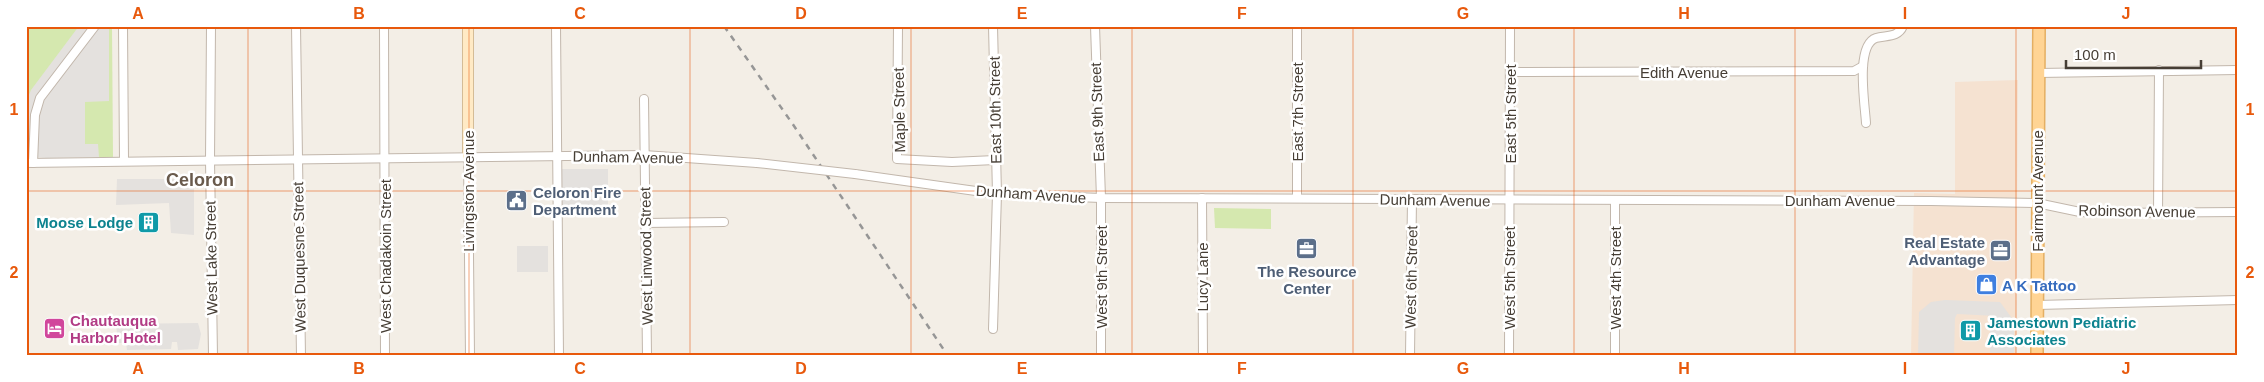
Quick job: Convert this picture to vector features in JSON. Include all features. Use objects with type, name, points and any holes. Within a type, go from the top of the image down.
[{"type":"main road","name":"Fairmount Avenue","points":[[2037,356],[2039,26]]},
{"type":"street","points":[[30,163],[35,115],[40,98],[96,26]]},
{"type":"street","points":[[123,26],[124,161]]},
{"type":"street","name":"West Lake Street","points":[[211,26],[210,160],[213,356]]},
{"type":"street","name":"West Duquesne Street","points":[[296,26],[301,356]]},
{"type":"street","name":"West Chadakoin Street","points":[[384,26],[385,356]]},
{"type":"street","name":"Livingston Avenue","points":[[468,26],[470,356]]},
{"type":"street","points":[[556,26],[559,356]]},
{"type":"street","name":"Maple Street","points":[[898,26],[897,159],[952,162],[995,160]]},
{"type":"street","name":"East 10th Street","points":[[993,26],[997,194],[993,329]]},
{"type":"street","name":"East 9th Street","points":[[1095,26],[1101,198]]},
{"type":"street","name":"East 7th Street","points":[[1297,26],[1298,198]]},
{"type":"street","name":"East 5th Street","points":[[1510,26],[1510,201]]},
{"type":"street","points":[[1866,123],[1860,68],[1865,46],[1874,38],[1893,36],[1903,26]]},
{"type":"street","name":"Edith Avenue","points":[[1511,72],[1860,68]]},
{"type":"street","points":[[2158,70],[2158,214]]},
{"type":"street","points":[[2038,73],[2238,70]]},
{"type":"street","name":"West Linwood Street","points":[[644,99],[647,356]]},
{"type":"street","name":"Dunham Avenue","points":[[30,163],[297,158],[644,155],[757,163],[855,174],[997,194],[1101,198],[2037,203]]},
{"type":"street","name":"West 9th Street","points":[[1101,198],[1101,356]]},
{"type":"street","name":"Lucy Lane","points":[[1202,198],[1203,356]]},
{"type":"street","name":"West 6th Street","points":[[1410,356],[1412,199]]},
{"type":"street","name":"West 4th Street","points":[[1615,200],[1615,356]]},
{"type":"street","name":"West 5th Street","points":[[1509,356],[1510,201]]},
{"type":"street","name":"Robinson Avenue","points":[[2037,203],[2080,212],[2158,214],[2238,212]]},
{"type":"street","points":[[645,223],[724,222]]},
{"type":"street","points":[[2037,305],[2238,300]]},
{"type":"shaded area","points":[[79,26],[109,26],[109,101],[85,102],[85,144],[98,144],[99,157],[46,158],[26,156],[26,102],[31,90]]},
{"type":"shaded area","points":[[2018,80],[2016,356],[1911,356],[1914,193],[1955,194],[1955,82]]},
{"type":"shaded area","points":[[562,169],[608,169],[608,209],[562,209]]},
{"type":"shaded area","points":[[117,179],[186,179],[194,187],[194,235],[171,233],[169,203],[116,205]]},
{"type":"shaded area","points":[[517,246],[548,246],[548,272],[517,272]]},
{"type":"shaded area","points":[[1945,300],[2000,302],[2014,321],[2014,356],[1990,356],[1990,318],[1996,318],[1996,316],[1957,314],[1955,318],[1954,356],[1918,356],[1919,312],[1931,302]]},
{"type":"shaded area","points":[[198,323],[201,334],[198,349],[178,350],[177,342],[172,342],[171,349],[127,350],[126,343],[118,343],[116,324]]},
{"type":"green space","points":[[26,26],[112,26],[113,157],[26,157]]},
{"type":"green space","points":[[1214,208],[1271,209],[1271,229],[1215,228]]},
{"type":"railway","points":[[724,26],[792,123],[948,356]]},
{"type":"place","name":"Celoron Fire Department","points":[[517,201]]},
{"type":"place","name":"Moose Lodge","points":[[149,222]]},
{"type":"place","name":"The Resource Center","points":[[1307,248]]},
{"type":"place","name":"Real Estate Advantage","points":[[2001,251]]},
{"type":"place","name":"A K Tattoo","points":[[1986,285]]},
{"type":"place","name":"Chautauqua Harbor Hotel","points":[[54,329]]},
{"type":"place","name":"Jamestown Pediatric Associates","points":[[1971,331]]},
{"type":"district","name":"Celoron","points":[[200,180]]}]
